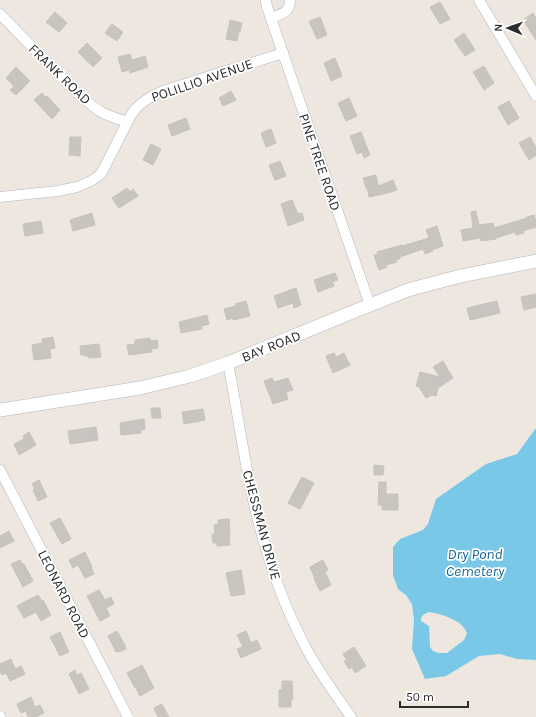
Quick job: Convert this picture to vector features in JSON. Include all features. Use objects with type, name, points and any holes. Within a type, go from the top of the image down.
[{"type":"main road","name":"BAY ROAD","points":[[0,410],[156,385],[190,376],[228,363],[408,290],[461,276],[536,261]]},
{"type":"street","name":"PINE TREE ROAD","points":[[266,0],[266,5],[370,305]]},
{"type":"street","points":[[271,18],[286,12],[289,8],[290,0]]},
{"type":"street","points":[[479,0],[536,96]]},
{"type":"street","name":"FRANK ROAD","points":[[0,14],[71,87],[88,102],[102,112],[127,122]]},
{"type":"street","name":"POLILLIO AVENUE","points":[[0,197],[58,191],[91,182],[100,174],[127,122],[140,104],[156,94],[283,53]]},
{"type":"street","name":"CHESSMAN DRIVE","points":[[228,363],[241,439],[256,512],[265,547],[277,583],[291,618],[305,646],[351,717]]},
{"type":"street","name":"LEONARD ROAD","points":[[0,470],[128,717]]},
{"type":"water","name":"Dry Pond Cemetery","points":[[536,428],[536,660],[517,659],[500,654],[479,656],[446,676],[425,679],[412,649],[414,620],[412,604],[406,595],[398,589],[393,575],[393,547],[400,539],[423,530],[428,524],[436,499],[486,464],[517,454]],"holes":[[[429,612],[451,618],[465,628],[467,633],[464,640],[447,653],[433,651],[430,647],[429,626],[421,621],[422,616]]]},
{"type":"building","points":[[440,2],[450,19],[440,24],[430,7]]},
{"type":"building","points":[[55,12],[67,23],[59,32],[46,22]]},
{"type":"building","points":[[533,13],[536,18],[536,40],[523,20]]},
{"type":"building","points":[[320,17],[327,35],[317,39],[309,21]]},
{"type":"building","points":[[230,20],[242,23],[237,41],[226,39]]},
{"type":"building","points":[[112,24],[123,32],[117,41],[105,33]]},
{"type":"building","points":[[464,33],[475,50],[465,56],[454,40]]},
{"type":"building","points":[[87,43],[102,58],[93,67],[78,52]]},
{"type":"building","points":[[130,54],[132,60],[145,56],[148,67],[130,73],[129,70],[122,72],[118,57]]},
{"type":"building","points":[[335,58],[342,76],[331,81],[324,63]]},
{"type":"building","points":[[484,66],[494,83],[484,90],[473,72]]},
{"type":"building","points":[[16,67],[30,81],[16,95],[10,90],[14,86],[6,78]]},
{"type":"building","points":[[231,91],[236,100],[223,106],[219,98]]},
{"type":"building","points":[[42,93],[45,97],[47,96],[60,110],[52,119],[34,100]]},
{"type":"building","points":[[349,98],[357,116],[346,121],[338,103]]},
{"type":"building","points":[[509,101],[519,118],[508,125],[498,107]]},
{"type":"building","points":[[186,118],[190,129],[172,136],[168,125]]},
{"type":"building","points":[[271,129],[276,143],[266,147],[261,133]]},
{"type":"building","points":[[361,132],[370,155],[364,158],[362,152],[357,154],[350,136]]},
{"type":"building","points":[[70,137],[81,137],[80,156],[69,155]]},
{"type":"building","points":[[530,137],[536,147],[536,155],[529,160],[519,143]]},
{"type":"building","points":[[151,144],[161,149],[153,165],[143,160]]},
{"type":"building","points":[[280,161],[286,176],[275,180],[269,165]]},
{"type":"building","points":[[376,175],[378,186],[393,180],[397,190],[369,197],[363,178]]},
{"type":"building","points":[[127,188],[130,192],[133,189],[138,196],[119,208],[112,198]]},
{"type":"building","points":[[292,200],[298,214],[302,213],[304,220],[288,226],[281,204]]},
{"type":"building","points":[[476,211],[479,225],[493,223],[494,228],[534,215],[536,227],[523,231],[524,233],[516,235],[515,232],[496,239],[481,241],[480,238],[463,241],[461,230],[473,228],[471,212]]},
{"type":"building","points":[[92,213],[95,225],[73,231],[70,220]]},
{"type":"building","points":[[41,221],[43,233],[25,236],[23,224]]},
{"type":"building","points":[[437,226],[443,246],[425,254],[423,249],[400,257],[400,259],[396,260],[397,262],[386,265],[387,267],[379,270],[374,255],[378,254],[377,252],[429,238],[426,230]]},
{"type":"building","points":[[335,273],[338,280],[332,282],[334,286],[318,292],[314,280]]},
{"type":"building","points":[[296,288],[301,305],[294,308],[293,303],[278,308],[274,296]]},
{"type":"building","points":[[536,294],[536,307],[524,310],[521,297]]},
{"type":"building","points":[[246,301],[250,316],[227,320],[224,309],[236,306],[235,304]]},
{"type":"building","points":[[497,301],[500,313],[470,320],[467,308]]},
{"type":"building","points":[[207,315],[209,324],[201,326],[202,329],[181,333],[179,322]]},
{"type":"building","points":[[53,337],[55,348],[50,349],[51,358],[34,360],[32,345],[42,343],[42,339]]},
{"type":"building","points":[[150,338],[150,341],[157,340],[158,348],[151,349],[152,352],[129,355],[127,345],[135,344],[135,340]]},
{"type":"building","points":[[99,344],[101,357],[89,358],[88,356],[81,355],[80,346]]},
{"type":"building","points":[[334,353],[336,357],[344,353],[350,365],[333,373],[326,356]]},
{"type":"building","points":[[443,361],[453,378],[438,388],[436,396],[432,395],[426,398],[419,387],[416,386],[420,372],[440,377],[433,367]]},
{"type":"building","points":[[272,378],[274,382],[288,378],[293,390],[286,392],[288,399],[273,404],[264,381]]},
{"type":"building","points":[[151,408],[160,408],[161,418],[152,418]]},
{"type":"building","points":[[203,409],[205,420],[184,424],[182,412]]},
{"type":"building","points":[[144,419],[145,429],[141,430],[141,433],[121,435],[120,423]]},
{"type":"building","points":[[96,427],[98,440],[70,444],[68,431]]},
{"type":"building","points":[[29,432],[36,445],[19,455],[14,444],[24,439],[23,436]]},
{"type":"building","points":[[374,465],[384,466],[383,475],[374,475]]},
{"type":"building","points":[[302,477],[314,483],[300,509],[288,503]]},
{"type":"building","points":[[39,480],[47,497],[38,501],[32,484]]},
{"type":"building","points":[[379,482],[386,482],[386,494],[398,494],[398,510],[382,510],[382,505],[378,505]]},
{"type":"building","points":[[60,518],[71,539],[62,544],[50,523]]},
{"type":"building","points":[[229,519],[230,545],[217,546],[217,543],[213,543],[212,534],[215,534],[214,525],[218,524],[218,520]]},
{"type":"building","points":[[9,531],[14,541],[0,548],[0,536]]},
{"type":"building","points":[[85,552],[94,574],[85,578],[78,565],[73,568],[69,560]]},
{"type":"building","points":[[20,560],[22,564],[24,564],[33,581],[23,587],[11,564]]},
{"type":"building","points":[[323,560],[328,570],[325,572],[331,585],[320,591],[310,567]]},
{"type":"building","points":[[241,570],[245,594],[231,596],[226,573]]},
{"type":"building","points":[[99,590],[105,600],[111,597],[114,604],[106,608],[110,616],[100,621],[87,596]]},
{"type":"building","points":[[38,595],[42,601],[43,600],[51,615],[41,621],[36,612],[24,618],[17,606]]},
{"type":"building","points":[[117,631],[126,647],[126,649],[119,652],[116,652],[108,636]]},
{"type":"building","points":[[246,631],[251,643],[257,640],[261,649],[241,658],[237,649],[243,647],[237,635]]},
{"type":"building","points":[[60,632],[69,652],[60,656],[50,637]]},
{"type":"building","points":[[354,647],[366,666],[355,673],[352,667],[349,669],[344,661],[347,660],[343,654]]},
{"type":"building","points":[[11,659],[15,669],[21,666],[25,674],[10,681],[6,673],[2,675],[0,671],[0,664]]},
{"type":"building","points":[[142,665],[154,688],[140,696],[127,673]]},
{"type":"building","points":[[75,670],[77,675],[81,673],[89,689],[79,694],[69,674]]},
{"type":"building","points":[[282,681],[292,681],[293,699],[291,699],[291,707],[279,707],[279,690],[282,690]]},
{"type":"building","points":[[31,697],[35,707],[40,705],[44,713],[36,717],[28,717],[26,711],[21,713],[17,704]]},
{"type":"building","points":[[162,704],[169,717],[158,717],[154,708]]}]
